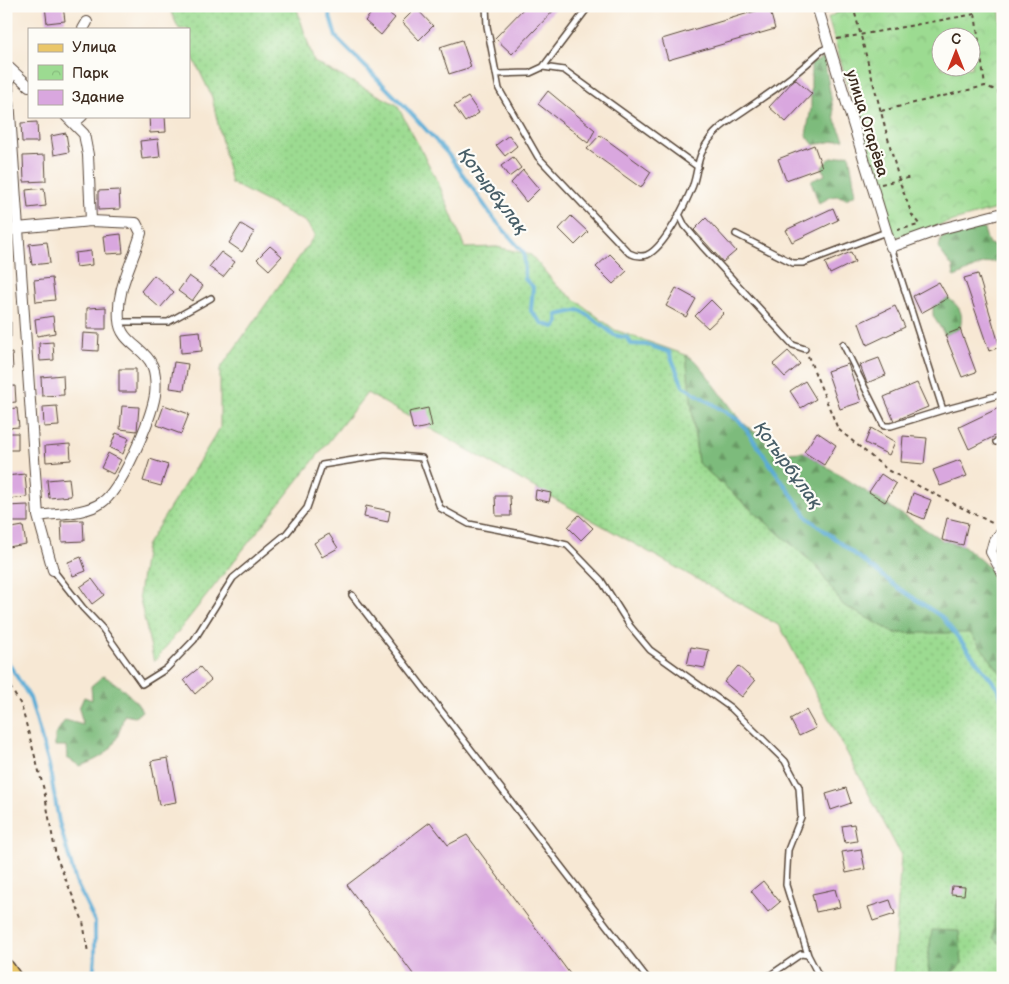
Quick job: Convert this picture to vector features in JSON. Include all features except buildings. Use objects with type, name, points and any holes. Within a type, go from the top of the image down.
[{"type":"main road","points":[[6,968],[13,978]]},
{"type":"street","name":"улица Огарёва","points":[[818,8],[834,43],[872,186],[891,248]]},
{"type":"street","points":[[9,68],[28,85]]},
{"type":"street","points":[[9,68],[8,85],[17,228],[38,516],[53,570]]},
{"type":"street","points":[[74,118],[84,134],[88,155],[91,221]]},
{"type":"street","points":[[891,248],[941,228],[1003,213]]},
{"type":"street","points":[[6,232],[17,228],[91,221],[136,223],[141,233],[119,293],[119,322],[124,335],[152,364],[155,377],[155,396],[140,440],[114,491],[104,502],[94,508],[38,516]]},
{"type":"street","points":[[1003,531],[994,541],[991,552],[1003,574]]},
{"type":"lane","points":[[486,6],[487,26],[499,89],[538,157],[629,254],[636,256],[646,255],[656,249],[679,214],[698,167],[701,153],[711,136],[724,123],[759,101],[821,51],[834,43]]},
{"type":"lane","points":[[496,74],[530,73],[543,67],[589,6]]},
{"type":"lane","points":[[818,8],[840,6]]},
{"type":"lane","points":[[543,67],[564,70],[698,167]]},
{"type":"lane","points":[[679,214],[685,226],[702,246],[793,344],[805,349]]},
{"type":"lane","points":[[736,234],[793,263],[803,263],[886,232]]},
{"type":"lane","points":[[891,248],[943,410]]},
{"type":"lane","points":[[119,322],[168,322],[211,298]]},
{"type":"lane","points":[[843,344],[884,426],[891,426],[1003,394]]},
{"type":"lane","points":[[996,442],[1003,440]]},
{"type":"lane","points":[[53,570],[78,602],[102,628],[142,684],[166,669],[194,640],[233,578],[286,534],[307,508],[322,465],[385,455],[422,458],[440,508],[469,524],[566,545],[601,580],[630,626],[650,650],[732,708],[785,761],[799,787],[801,817],[788,850],[786,885],[808,955],[820,978]]},
{"type":"lane","points":[[352,595],[647,978]]},
{"type":"lane","points":[[766,978],[801,954],[808,955]]},
{"type":"path","points":[[853,6],[899,180],[912,215],[920,224]]},
{"type":"path","points":[[974,6],[985,86]]},
{"type":"path","points":[[834,43],[860,35],[976,14]]},
{"type":"path","points":[[881,111],[985,86],[998,91],[1003,116]]},
{"type":"path","points":[[872,186],[912,177]]},
{"type":"path","points":[[805,349],[838,429],[889,471],[994,524]]},
{"type":"path","points":[[6,680],[21,705],[44,790],[56,856],[83,921],[88,953]]},
{"type":"green space","points":[[168,6],[296,6],[314,62],[397,105],[438,182],[465,248],[497,247],[531,255],[557,286],[615,330],[686,355],[698,463],[815,565],[844,605],[895,633],[970,632],[1003,676],[1003,838],[993,938],[1003,946],[1003,978],[893,978],[901,855],[780,626],[367,393],[154,662],[139,595],[146,546],[220,428],[220,369],[315,235],[306,222],[231,183],[212,97],[190,51],[190,28],[179,28]]},
{"type":"green space","points":[[885,6],[999,6],[1003,41],[1003,207],[893,238],[828,18],[836,13]]},
{"type":"green space","points":[[824,58],[835,120],[844,139],[814,145],[806,135],[811,108],[811,64]]},
{"type":"green space","points":[[849,154],[856,194],[846,199],[839,196],[832,197],[819,204],[811,181],[825,175],[822,167],[829,159]]},
{"type":"green space","points":[[974,225],[984,229],[988,243],[1003,250],[1003,261],[982,264],[954,277],[953,268],[939,249],[941,238]]},
{"type":"green space","points":[[948,298],[959,308],[961,319],[960,329],[945,335],[933,316],[933,306]]},
{"type":"green space","points":[[686,355],[698,363],[742,422],[781,453],[804,452],[942,540],[963,545],[992,570],[1003,589],[1003,676],[970,633],[895,633],[843,605],[815,565],[698,463]]},
{"type":"green space","points":[[103,676],[125,691],[142,711],[135,717],[124,715],[115,742],[111,748],[99,758],[80,766],[67,758],[66,746],[55,746],[55,735],[65,720],[83,725],[79,708],[84,697],[92,700],[91,686]]},
{"type":"green space","points":[[1003,840],[1003,946],[993,938]]},
{"type":"green space","points":[[932,930],[959,931],[962,963],[948,978],[929,978],[928,958]]},
{"type":"waterway","name":"Қотырбұлақ","points":[[327,6],[336,37],[409,111],[448,154],[495,220],[524,253],[525,279],[533,287],[531,311],[543,324],[555,327],[558,323],[557,315],[580,310],[614,335],[628,338],[631,344],[648,345],[669,352],[683,386],[740,421],[808,518],[893,584],[942,617],[997,687],[1003,701]]},
{"type":"waterway","points":[[6,659],[30,698],[49,765],[59,822],[76,882],[95,922],[93,978]]}]
